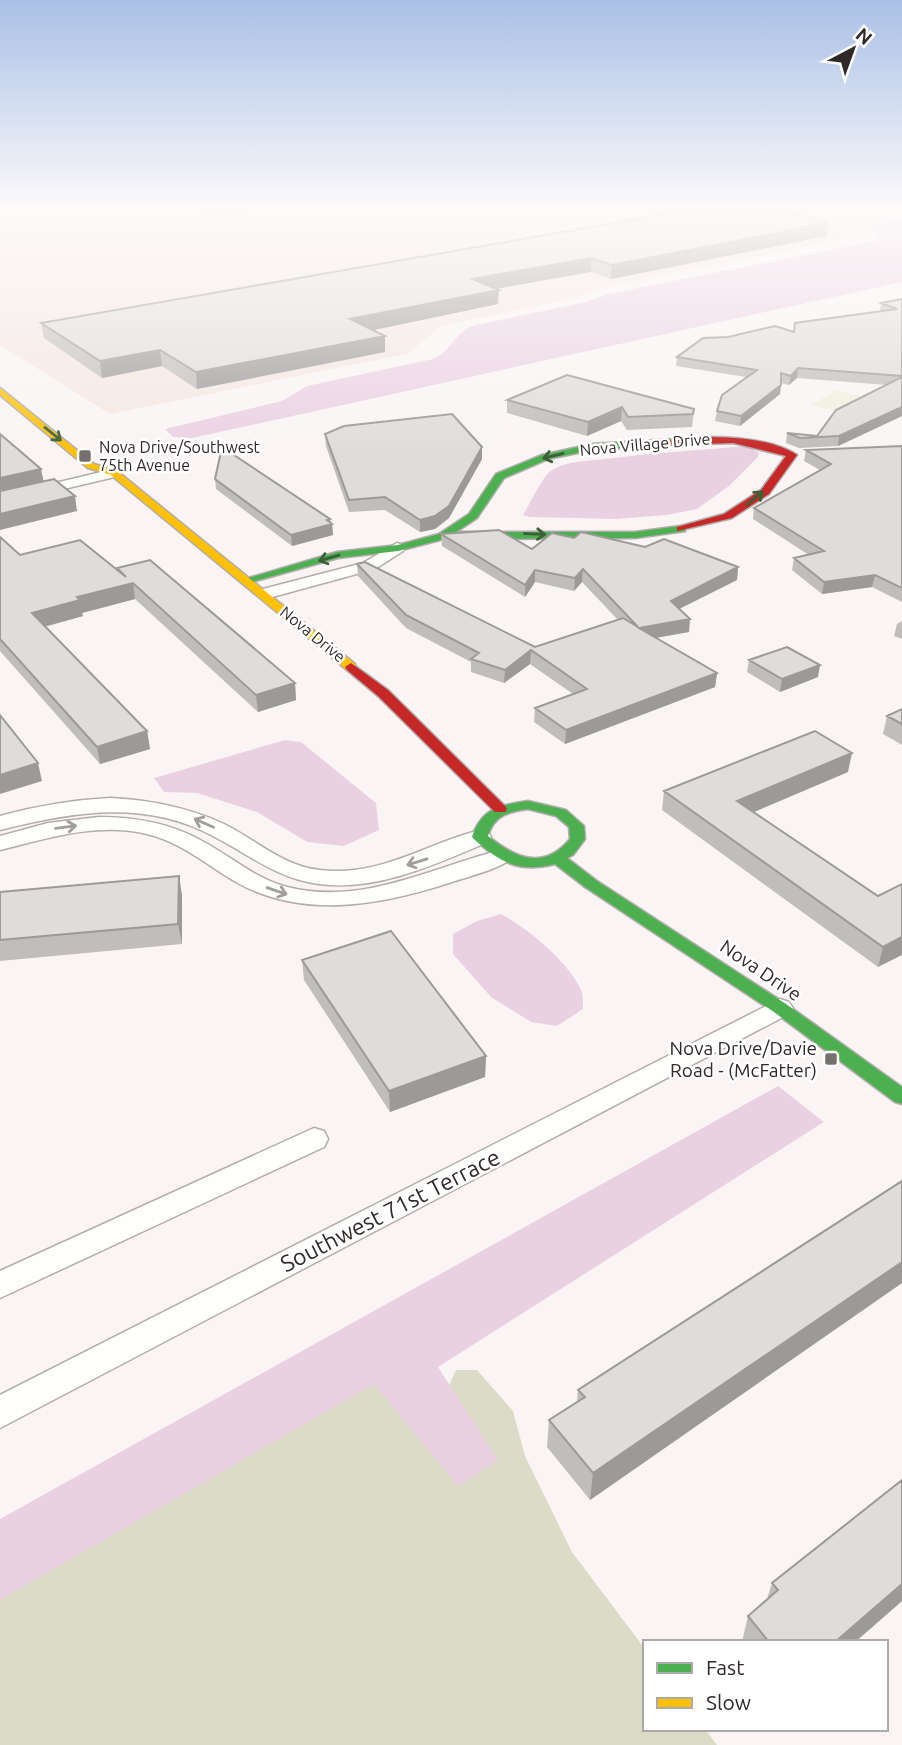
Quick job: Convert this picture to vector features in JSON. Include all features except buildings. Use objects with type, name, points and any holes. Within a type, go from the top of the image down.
[{"type":"street","name":"Nova Drive","points":[[0,391],[92,466],[114,473],[265,594],[383,693],[500,809]]},
{"type":"street","name":"Nova Village Drive","points":[[248,580],[351,552],[397,548],[443,536],[519,533],[626,537],[700,526],[740,510],[778,479],[799,455],[757,442],[709,438],[592,447],[545,457],[500,476],[473,516],[443,536]]},
{"type":"street","name":"Nova Drive","points":[[103,453],[112,461],[114,473]]},
{"type":"street","points":[[0,500],[114,473]]},
{"type":"street","name":"Nova Village Drive","points":[[265,594],[369,566],[397,548]]},
{"type":"street","points":[[0,823],[27,814],[93,805],[149,806],[181,813],[218,829],[269,862],[302,874],[337,878],[380,873],[429,858],[480,837]]},
{"type":"street","points":[[513,806],[542,806],[567,815],[580,833],[578,843],[570,852],[558,859],[530,863],[501,857],[488,848],[480,837],[484,821],[500,809],[513,806]]},
{"type":"street","points":[[0,843],[33,832],[90,824],[137,825],[161,830],[193,845],[245,879],[287,894],[335,901],[391,893],[501,857]]},
{"type":"street","name":"Nova Drive","points":[[558,859],[591,884],[780,1008],[902,1097]]},
{"type":"street","name":"Southwest 71st Terrace","points":[[0,1412],[780,1008]]},
{"type":"street","points":[[0,1285],[314,1139]]},
{"type":"shaded area","points":[[0,290],[594,290],[574,298],[442,326],[407,354],[110,414],[0,345]]},
{"type":"shaded area","points":[[627,290],[864,290],[192,438],[173,437],[165,429],[282,401],[307,386],[433,359],[472,326],[586,302]]},
{"type":"shaded area","points":[[747,446],[759,453],[758,457],[729,486],[697,509],[667,515],[616,519],[523,515],[548,473],[564,465]]},
{"type":"shaded area","points":[[285,740],[301,742],[376,803],[379,830],[344,846],[307,842],[257,812],[197,793],[164,792],[154,778]]},
{"type":"shaded area","points":[[501,914],[535,937],[558,958],[582,992],[583,1009],[557,1026],[531,1022],[491,997],[453,954],[453,934],[477,921]]},
{"type":"shaded area","points":[[778,1086],[824,1122],[438,1367],[498,1460],[458,1486],[374,1384],[0,1600],[0,1519]]},
{"type":"green space","points":[[837,390],[861,396],[835,411],[810,405]]},
{"type":"green space","points":[[456,1370],[477,1370],[513,1411],[525,1456],[572,1552],[643,1646],[643,1731],[706,1731],[717,1745],[0,1745],[0,1560],[361,1374],[441,1403]]},
{"type":"traffic: fast","points":[[443,536],[473,516],[500,476],[545,457],[592,447],[673,442]]},
{"type":"traffic: fast","points":[[248,580],[337,555],[398,548],[444,536],[635,535],[681,529]]},
{"type":"traffic: fast","points":[[528,805],[561,813],[577,826],[578,839],[567,852],[549,861],[526,863],[502,856],[480,837],[491,815],[503,809],[528,805]]},
{"type":"traffic: fast","points":[[558,859],[591,884],[780,1008],[902,1097]]},
{"type":"traffic: slow","points":[[0,391],[91,466],[114,473],[351,667]]},
{"type":"traffic: jam","points":[[673,442],[733,440],[792,455],[765,492],[728,516],[681,529]]},
{"type":"traffic: jam","points":[[351,667],[383,693],[500,809]]},
{"type":"place","name":"Nova Drive/Southwest 75th Avenue","points":[[85,456]]},
{"type":"place","name":"Nova Drive/Davie Road - (McFatter)","points":[[831,1059]]}]
